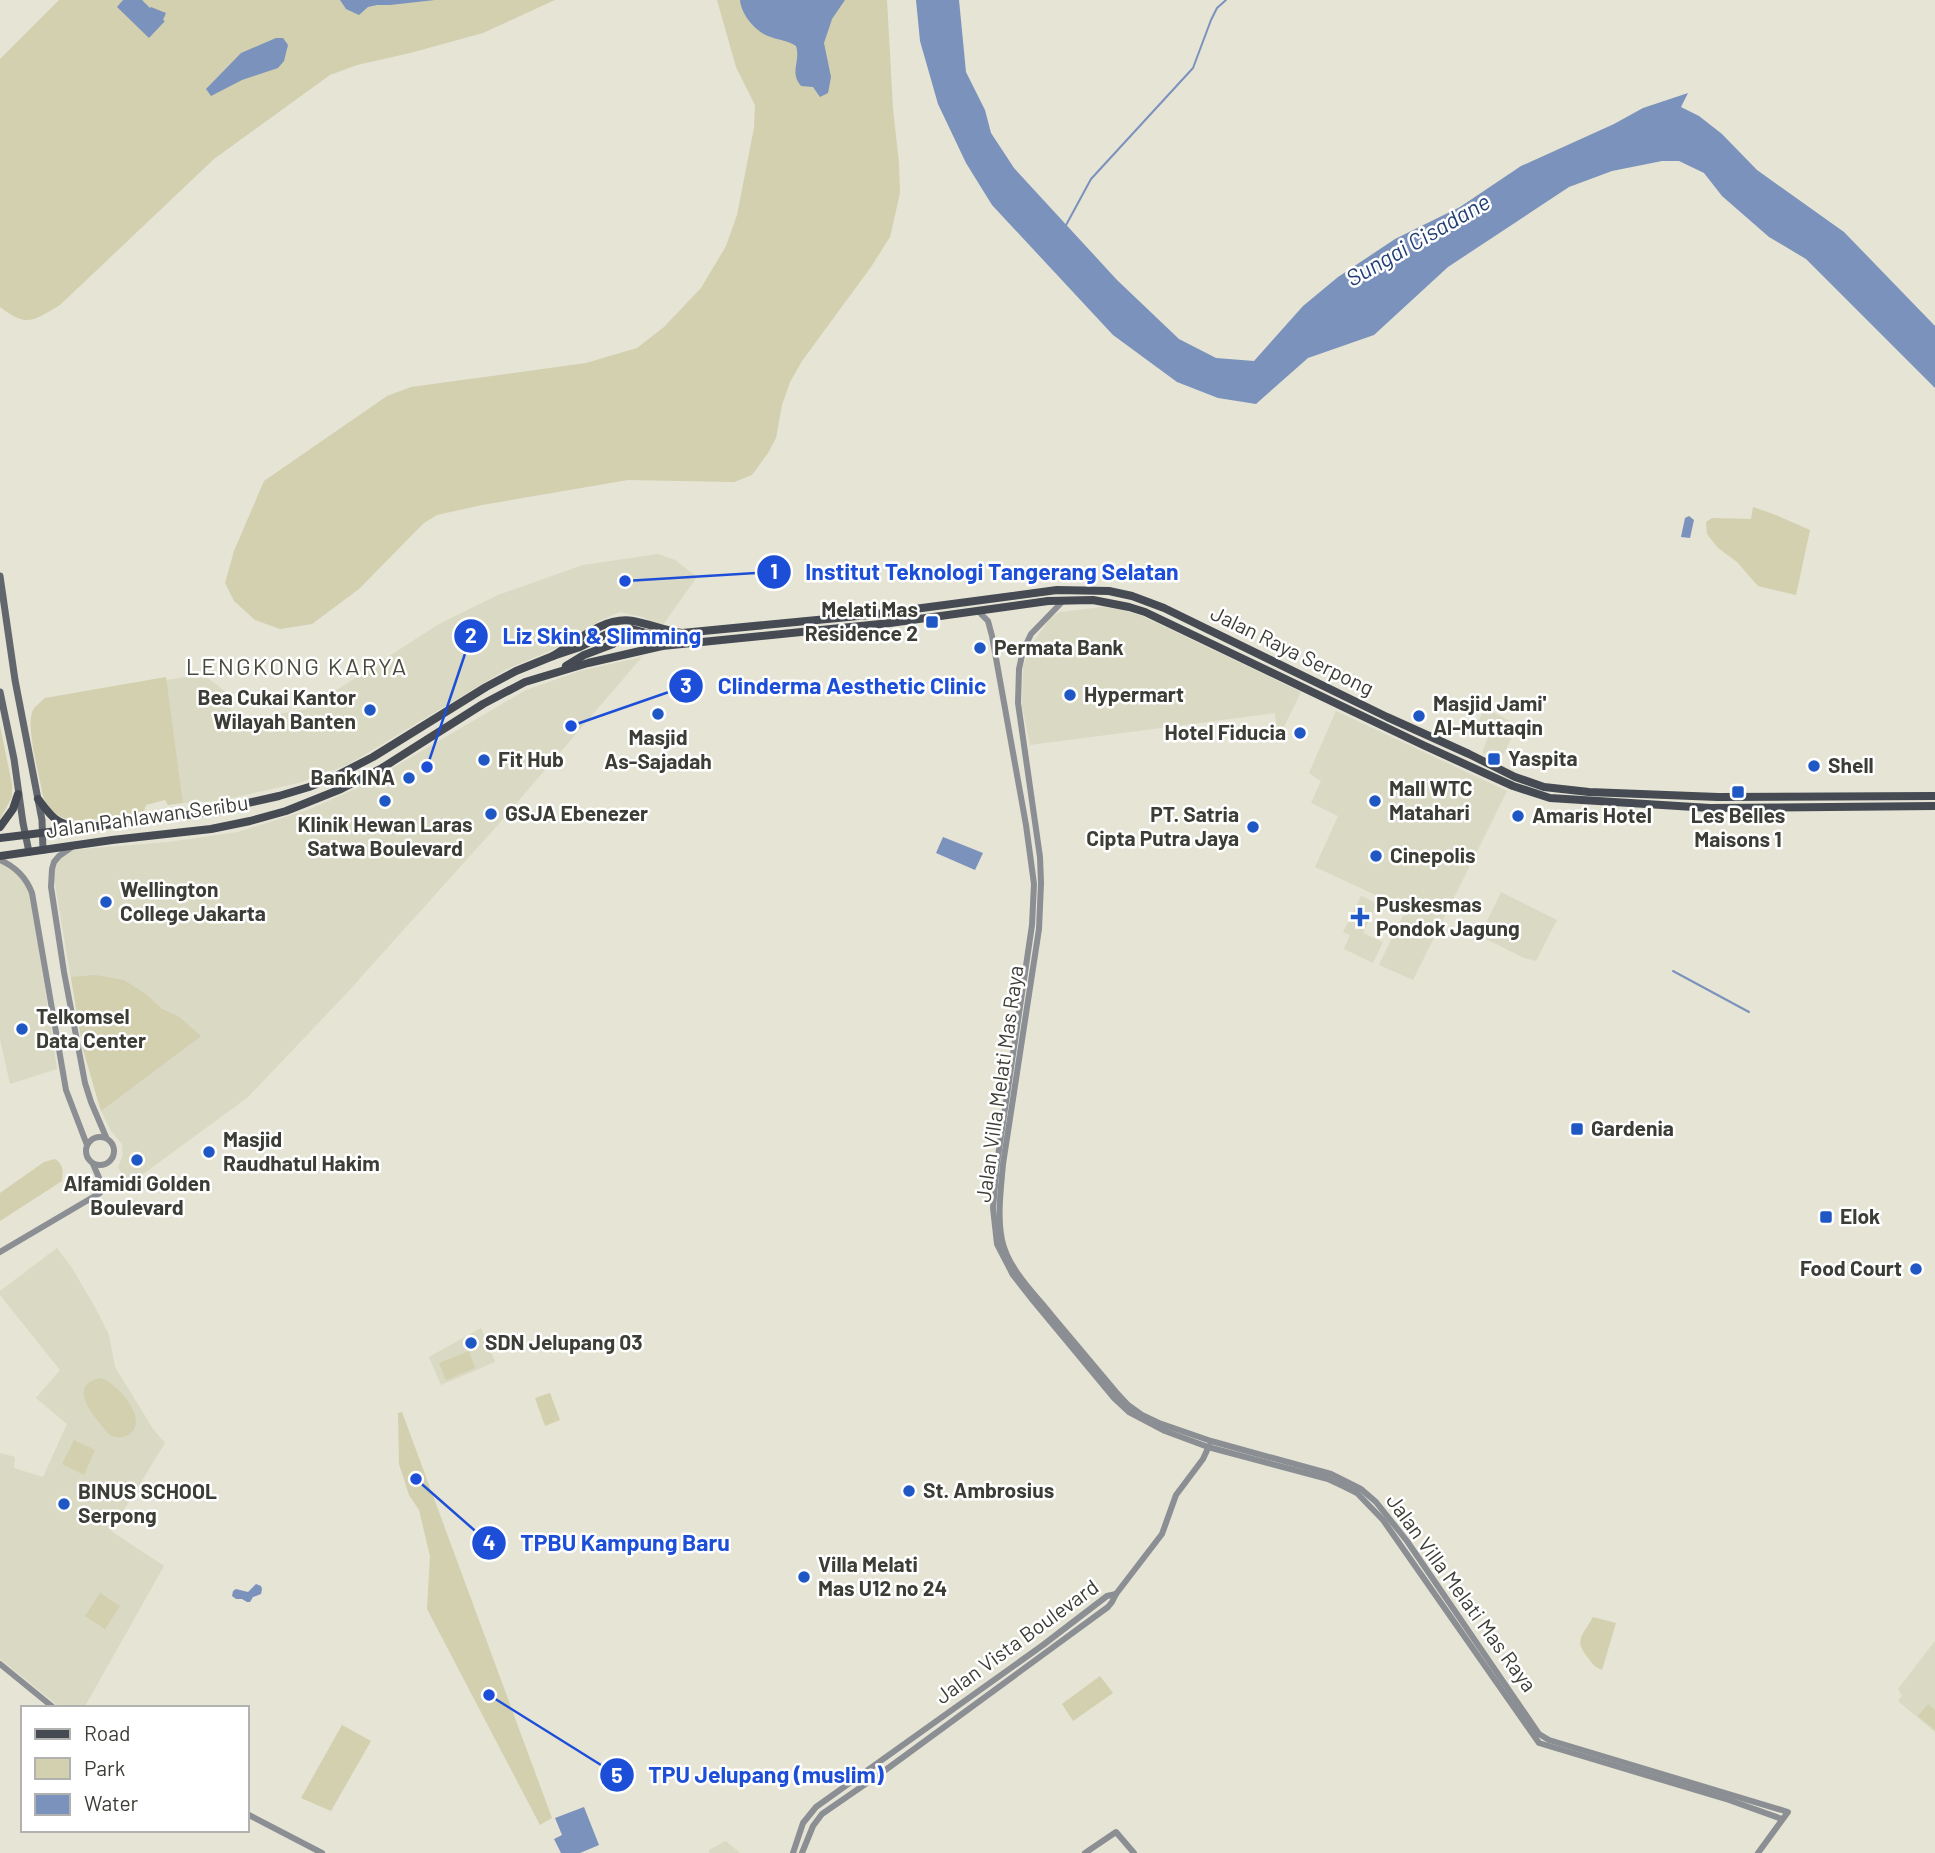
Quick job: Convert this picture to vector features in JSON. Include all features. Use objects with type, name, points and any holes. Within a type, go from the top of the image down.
[{"type":"main road","points":[[0,576],[13,667],[38,799],[43,850]]},
{"type":"main road","name":"Jalan Raya Serpong","points":[[553,656],[596,628],[615,620],[634,621],[665,631],[682,633],[869,615],[1057,590],[1097,590],[1149,602],[1515,777],[1544,786],[1589,792],[1718,797],[1935,796]]},
{"type":"main road","name":"Jalan Raya Serpong","points":[[558,672],[662,646],[890,623],[1024,603],[1093,600],[1129,607],[1159,619],[1527,792],[1550,798],[1755,808],[1935,806]]},
{"type":"main road","points":[[662,646],[652,642],[628,641],[627,632],[632,629],[657,636],[682,633]]},
{"type":"main road","points":[[553,656],[607,634],[612,634],[615,638],[613,644],[584,655],[558,672]]},
{"type":"main road","points":[[1236,656],[1241,645]]},
{"type":"main road","name":"Jalan Pahlawan Seribu","points":[[0,838],[203,813],[309,787],[373,757],[496,682],[553,656]]},
{"type":"main road","name":"Jalan Pahlawan Seribu","points":[[0,858],[223,827],[286,811],[341,789],[382,768],[525,682],[558,672]]},
{"type":"main road","points":[[0,692],[29,852]]},
{"type":"main road","points":[[14,759],[21,770],[29,767],[30,757]]},
{"type":"main road","points":[[1475,768],[1480,759]]},
{"type":"main road","points":[[0,827],[13,809],[18,794]]},
{"type":"main road","points":[[1682,806],[1683,795]]},
{"type":"main road","points":[[38,799],[57,821],[65,825],[91,828]]},
{"type":"street","name":"Jalan Villa Melati Mas Raya","points":[[997,1208],[1041,902],[1040,858],[1018,703],[1019,669],[1031,634],[1064,600]]},
{"type":"street","name":"Jalan Villa Melati Mas Raya","points":[[978,611],[988,621],[992,636],[1027,825],[1034,884],[1032,925],[997,1163],[997,1208],[1010,1261],[1116,1392],[1142,1415],[1210,1444],[1331,1474],[1354,1484],[1376,1502],[1407,1541],[1547,1743],[1788,1812],[1782,1819],[1730,1797]]},
{"type":"street","points":[[74,846],[54,862],[51,887],[85,1083],[106,1138],[114,1146],[113,1157],[107,1163],[93,1164]]},
{"type":"street","points":[[0,858],[22,874],[32,893],[66,1090],[87,1145],[87,1157],[103,1187],[100,1193],[0,1252]]},
{"type":"street","points":[[87,1145],[97,1136],[106,1138]]},
{"type":"street","points":[[1116,1594],[1162,1534],[1176,1495],[1203,1459],[1210,1444]]},
{"type":"street","name":"Jalan Vista Boulevard","points":[[793,1853],[803,1823],[820,1804],[1032,1653],[1107,1596],[1116,1594]]},
{"type":"street","name":"Jalan Vista Boulevard","points":[[802,1853],[813,1826],[822,1814],[1108,1607],[1116,1594]]},
{"type":"street","points":[[0,1664],[52,1706]]},
{"type":"street","points":[[820,1804],[822,1814]]},
{"type":"street","points":[[248,1815],[322,1853]]},
{"type":"street","points":[[1758,1853],[1782,1819]]},
{"type":"street","points":[[803,1823],[813,1826]]},
{"type":"street","points":[[1084,1853],[1116,1832],[1134,1853]]},
{"type":"shaded area","points":[[658,554],[675,560],[697,577],[662,626],[642,617],[620,612],[599,621],[587,633],[566,644],[507,669],[349,764],[302,782],[219,801],[183,803],[166,680],[208,678],[227,693],[234,722],[307,709],[439,624],[498,595],[583,565]]},
{"type":"shaded area","points":[[1102,607],[1142,616],[1301,692],[1278,739],[1275,713],[1030,745],[1022,706],[1023,666],[1032,644],[1050,618],[1060,612]]},
{"type":"shaded area","points":[[642,657],[496,827],[345,995],[247,1098],[128,1185],[118,1167],[123,1155],[122,1144],[111,1131],[101,1111],[83,1049],[53,873],[59,857],[70,850],[168,842],[238,832],[308,810],[362,786],[526,690],[580,671]]},
{"type":"shaded area","points":[[1485,708],[1518,725],[1500,761],[1482,753],[1489,735],[1475,729]]},
{"type":"shaded area","points":[[1336,711],[1507,791],[1413,980],[1379,965],[1406,909],[1315,867],[1338,816],[1311,803],[1321,781],[1309,773]]},
{"type":"shaded area","points":[[0,862],[16,869],[29,885],[57,1069],[10,1084],[0,1039]]},
{"type":"shaded area","points":[[1501,892],[1557,920],[1536,961],[1524,958],[1480,936]]},
{"type":"shaded area","name":"Puskesmas Pondok Jagung","points":[[1361,896],[1377,903],[1363,933],[1383,942],[1373,963],[1344,949],[1350,935],[1343,932]]},
{"type":"shaded area","name":"BINUS SCHOOL Serpong","points":[[57,1248],[72,1268],[109,1335],[115,1367],[153,1429],[165,1443],[111,1531],[164,1566],[85,1706],[59,1706],[0,1659],[0,1453],[15,1457],[14,1468],[43,1477],[67,1424],[36,1398],[60,1370],[0,1295],[0,1291]]},
{"type":"shaded area","name":"SDN Jelupang 03","points":[[481,1328],[495,1362],[441,1385],[429,1357]]},
{"type":"shaded area","points":[[1935,1641],[1935,1732],[1898,1701],[1902,1696],[1898,1689]]},
{"type":"shaded area","points":[[726,1841],[740,1853],[709,1853],[709,1850]]},
{"type":"green space","points":[[59,0],[555,0],[483,33],[357,65],[330,75],[214,159],[60,305],[36,318],[24,320],[0,307],[0,59]]},
{"type":"green space","points":[[717,0],[887,0],[900,193],[890,237],[802,361],[790,382],[782,405],[776,438],[752,475],[734,482],[628,480],[437,515],[424,523],[359,589],[312,624],[280,629],[255,620],[234,601],[225,583],[234,551],[264,481],[387,396],[411,387],[586,363],[637,348],[664,327],[701,288],[726,246],[737,215],[754,128],[755,105],[736,67]]},
{"type":"green space","points":[[1753,507],[1810,530],[1796,595],[1758,586],[1707,534],[1706,522],[1712,518],[1751,519]]},
{"type":"green space","points":[[166,677],[183,803],[168,805],[165,800],[146,805],[144,811],[86,820],[61,817],[54,812],[43,796],[34,752],[31,718],[34,708],[45,698]]},
{"type":"green space","points":[[0,726],[12,784],[12,797],[0,819]]},
{"type":"green space","points":[[95,975],[124,980],[162,1009],[178,1016],[201,1036],[101,1111],[83,1049],[71,977]]},
{"type":"green space","points":[[55,1159],[62,1168],[62,1181],[0,1221],[0,1193],[44,1162]]},
{"type":"green space","points":[[469,1351],[475,1368],[446,1380],[439,1363]]},
{"type":"green space","points":[[100,1378],[122,1394],[134,1412],[134,1429],[126,1436],[110,1435],[86,1402],[86,1385]]},
{"type":"green space","points":[[550,1393],[560,1420],[545,1426],[535,1398]]},
{"type":"green space","points":[[402,1412],[552,1818],[540,1825],[427,1609],[430,1556],[419,1510],[409,1495],[399,1464],[398,1413]]},
{"type":"green space","points":[[74,1440],[95,1450],[84,1475],[62,1464]]},
{"type":"green space","points":[[100,1593],[120,1606],[105,1629],[85,1616]]},
{"type":"green space","points":[[1593,1617],[1616,1623],[1602,1670],[1592,1663],[1580,1643]]},
{"type":"green space","points":[[1100,1676],[1113,1693],[1073,1721],[1062,1704]]},
{"type":"green space","points":[[1928,1704],[1935,1710],[1935,1730],[1918,1716]]},
{"type":"green space","points":[[342,1725],[371,1741],[331,1811],[301,1798]]},
{"type":"water","points":[[123,0],[142,0],[150,8],[166,13],[163,20],[165,21],[149,38],[117,7]]},
{"type":"water","points":[[340,0],[435,0],[377,5],[368,7],[359,15],[346,9]]},
{"type":"water","points":[[740,0],[845,0],[832,19],[824,43],[831,77],[828,93],[820,97],[813,87],[801,86],[795,71],[796,46],[758,30],[746,16]]},
{"type":"water","name":"Sungai Cisadane","points":[[916,0],[959,0],[966,72],[985,110],[991,133],[1014,168],[1117,280],[1179,339],[1216,358],[1254,361],[1303,306],[1338,277],[1395,239],[1460,207],[1521,166],[1643,108],[1688,93],[1681,107],[1699,116],[1722,134],[1757,170],[1844,232],[1935,326],[1935,388],[1806,259],[1769,237],[1722,196],[1704,173],[1679,161],[1662,161],[1612,171],[1569,187],[1448,267],[1374,335],[1308,358],[1256,404],[1218,398],[1177,382],[1113,335],[992,205],[966,163],[938,104],[920,41]]},
{"type":"water","points":[[276,38],[283,38],[288,45],[284,61],[278,68],[242,80],[211,96],[206,89],[241,53]]},
{"type":"water","points":[[1689,516],[1694,520],[1690,538],[1681,537],[1685,518]]},
{"type":"water","points":[[943,837],[983,853],[975,870],[936,853]]},
{"type":"water","points":[[256,1584],[261,1586],[261,1594],[253,1597],[250,1602],[232,1596],[236,1589],[248,1592]]},
{"type":"water","points":[[584,1807],[599,1845],[580,1853],[561,1853],[554,1839],[562,1835],[555,1818]]},
{"type":"waterway","points":[[1065,227],[1091,179],[1193,68],[1211,20],[1217,8],[1226,0]]},
{"type":"waterway","points":[[1673,971],[1749,1012]]},
{"type":"place","name":"Institut Teknologi Tangerang Selatan","points":[[625,581]]},
{"type":"place","name":"Melati Mas Residence 2","points":[[932,622]]},
{"type":"place","name":"Permata Bank","points":[[980,648]]},
{"type":"place","name":"Hypermart","points":[[1070,695]]},
{"type":"place","name":"Bea Cukai Kantor Wilayah Banten","points":[[370,710]]},
{"type":"place","name":"Masjid As-Sajadah","points":[[658,714]]},
{"type":"place","name":"Masjid Jami' Al-Muttaqin","points":[[1419,716]]},
{"type":"place","name":"Clinderma Aesthetic Clinic","points":[[571,726]]},
{"type":"place","name":"Hotel Fiducia","points":[[1300,733]]},
{"type":"place","name":"Yaspita","points":[[1494,759]]},
{"type":"place","name":"Fit Hub","points":[[484,760]]},
{"type":"place","name":"Shell","points":[[1814,766]]},
{"type":"place","name":"Liz Skin & Slimming","points":[[427,767]]},
{"type":"place","name":"Bank INA","points":[[409,778]]},
{"type":"place","name":"Les Belles Maisons 1","points":[[1738,792]]},
{"type":"place","name":"Klinik Hewan Laras Satwa Boulevard","points":[[385,801]]},
{"type":"place","name":"Mall WTC Matahari","points":[[1375,801]]},
{"type":"place","name":"GSJA Ebenezer","points":[[491,814]]},
{"type":"place","name":"Amaris Hotel","points":[[1518,816]]},
{"type":"place","name":"PT. Satria Cipta Putra Jaya","points":[[1253,827]]},
{"type":"place","name":"Cinepolis","points":[[1376,856]]},
{"type":"place","name":"Wellington College Jakarta","points":[[106,902]]},
{"type":"place","name":"Puskesmas Pondok Jagung","points":[[1360,917]]},
{"type":"place","name":"Telkomsel Data Center","points":[[22,1029]]},
{"type":"place","name":"Gardenia","points":[[1577,1129]]},
{"type":"place","name":"Masjid Raudhatul Hakim","points":[[209,1152]]},
{"type":"place","name":"Alfamidi Golden Boulevard","points":[[137,1160]]},
{"type":"place","name":"Elok","points":[[1826,1217]]},
{"type":"place","name":"Food Court","points":[[1916,1269]]},
{"type":"place","name":"SDN Jelupang 03","points":[[471,1343]]},
{"type":"place","name":"TPBU Kampung Baru","points":[[416,1479]]},
{"type":"place","name":"St. Ambrosius","points":[[909,1491]]},
{"type":"place","name":"BINUS SCHOOL Serpong","points":[[64,1504]]},
{"type":"place","name":"Villa Melati Mas U12 no 24","points":[[804,1577]]},
{"type":"place","name":"TPU Jelupang (muslim)","points":[[489,1695]]},
{"type":"district","name":"LENGKONG KARYA","points":[[297,667]]}]
